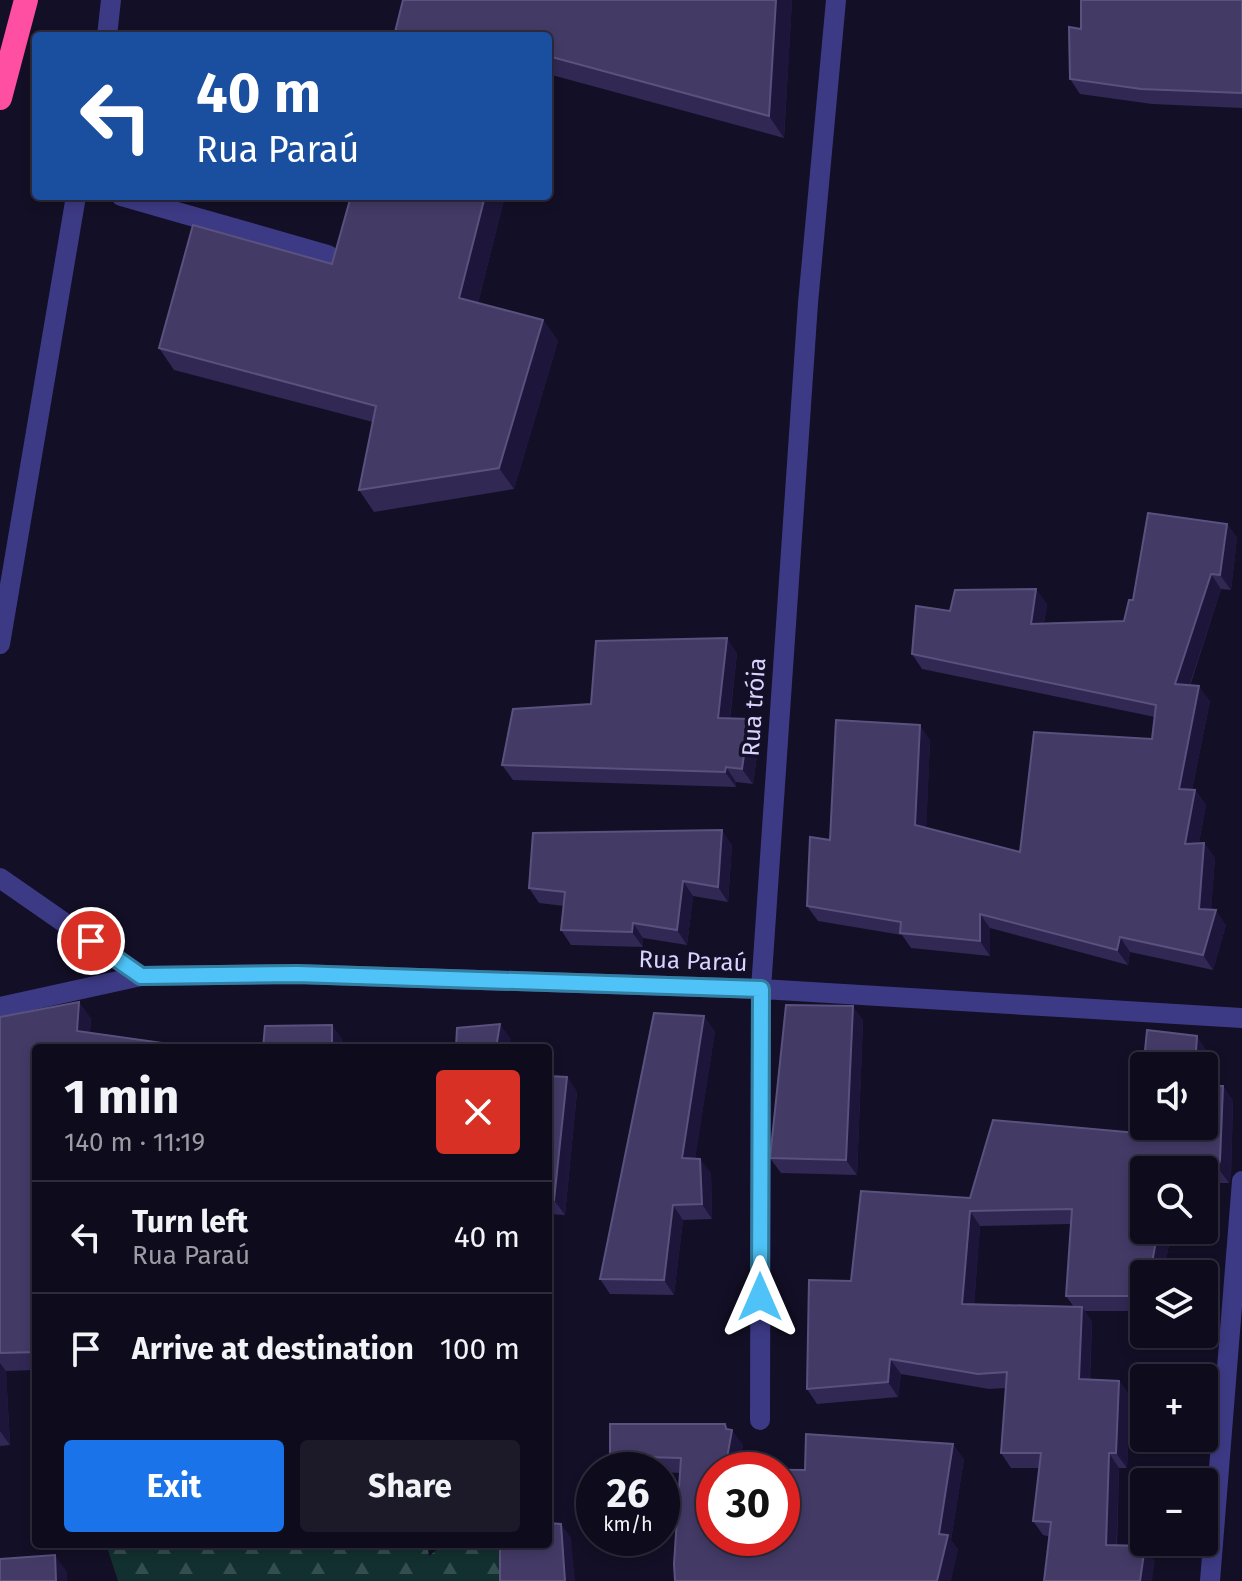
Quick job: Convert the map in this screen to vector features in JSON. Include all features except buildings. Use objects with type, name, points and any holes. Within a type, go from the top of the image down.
[{"type":"highway","points":[[0,98],[26,0]]},
{"type":"street","points":[[107,32],[111,0]]},
{"type":"street","name":"Rua tróia","points":[[760,1420],[761,989],[808,303],[836,0]]},
{"type":"street","points":[[0,644],[75,200]]},
{"type":"street","points":[[135,200],[328,255]]},
{"type":"street","points":[[0,878],[141,976]]},
{"type":"street","name":"Rua Paraú","points":[[0,1007],[141,976],[297,974],[761,989],[1242,1018]]},
{"type":"street","points":[[1210,1581],[1242,1181]]},
{"type":"green space","points":[[107,1548],[428,1548],[429,1556],[439,1548],[518,1548],[508,1581],[118,1581]]},
{"type":"route","points":[[91,941],[141,976],[297,974],[761,989],[760,1297]]}]
